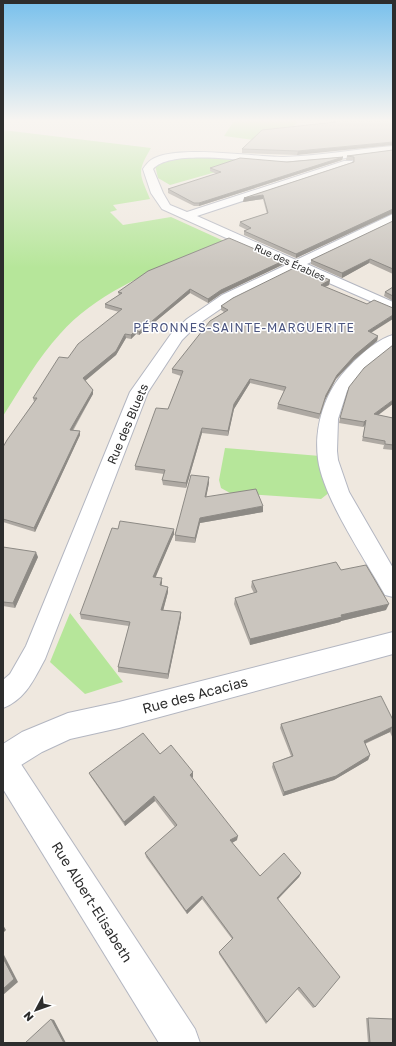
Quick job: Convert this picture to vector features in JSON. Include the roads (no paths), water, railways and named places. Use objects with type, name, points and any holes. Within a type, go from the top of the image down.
[{"type":"street","name":"Rue des Érables","points":[[148,170],[162,203],[166,207],[393,307]]},
{"type":"street","points":[[187,216],[326,170]]},
{"type":"street","name":"Rue des Bluets","points":[[3,696],[19,682],[36,651],[139,392],[176,337],[204,312],[227,298],[393,218]]},
{"type":"street","points":[[393,340],[371,354],[355,370],[336,395],[330,412],[328,459],[343,500],[393,588]]},
{"type":"street","name":"Rue des Acacias","points":[[3,761],[32,742],[68,726],[119,715],[393,643]]},
{"type":"street","name":"Rue Albert-Elisabeth","points":[[3,761],[181,1043]]},
{"type":"district","name":"PÉRONNES-SAINTE-MARGUERITE","points":[[244,328]]}]
